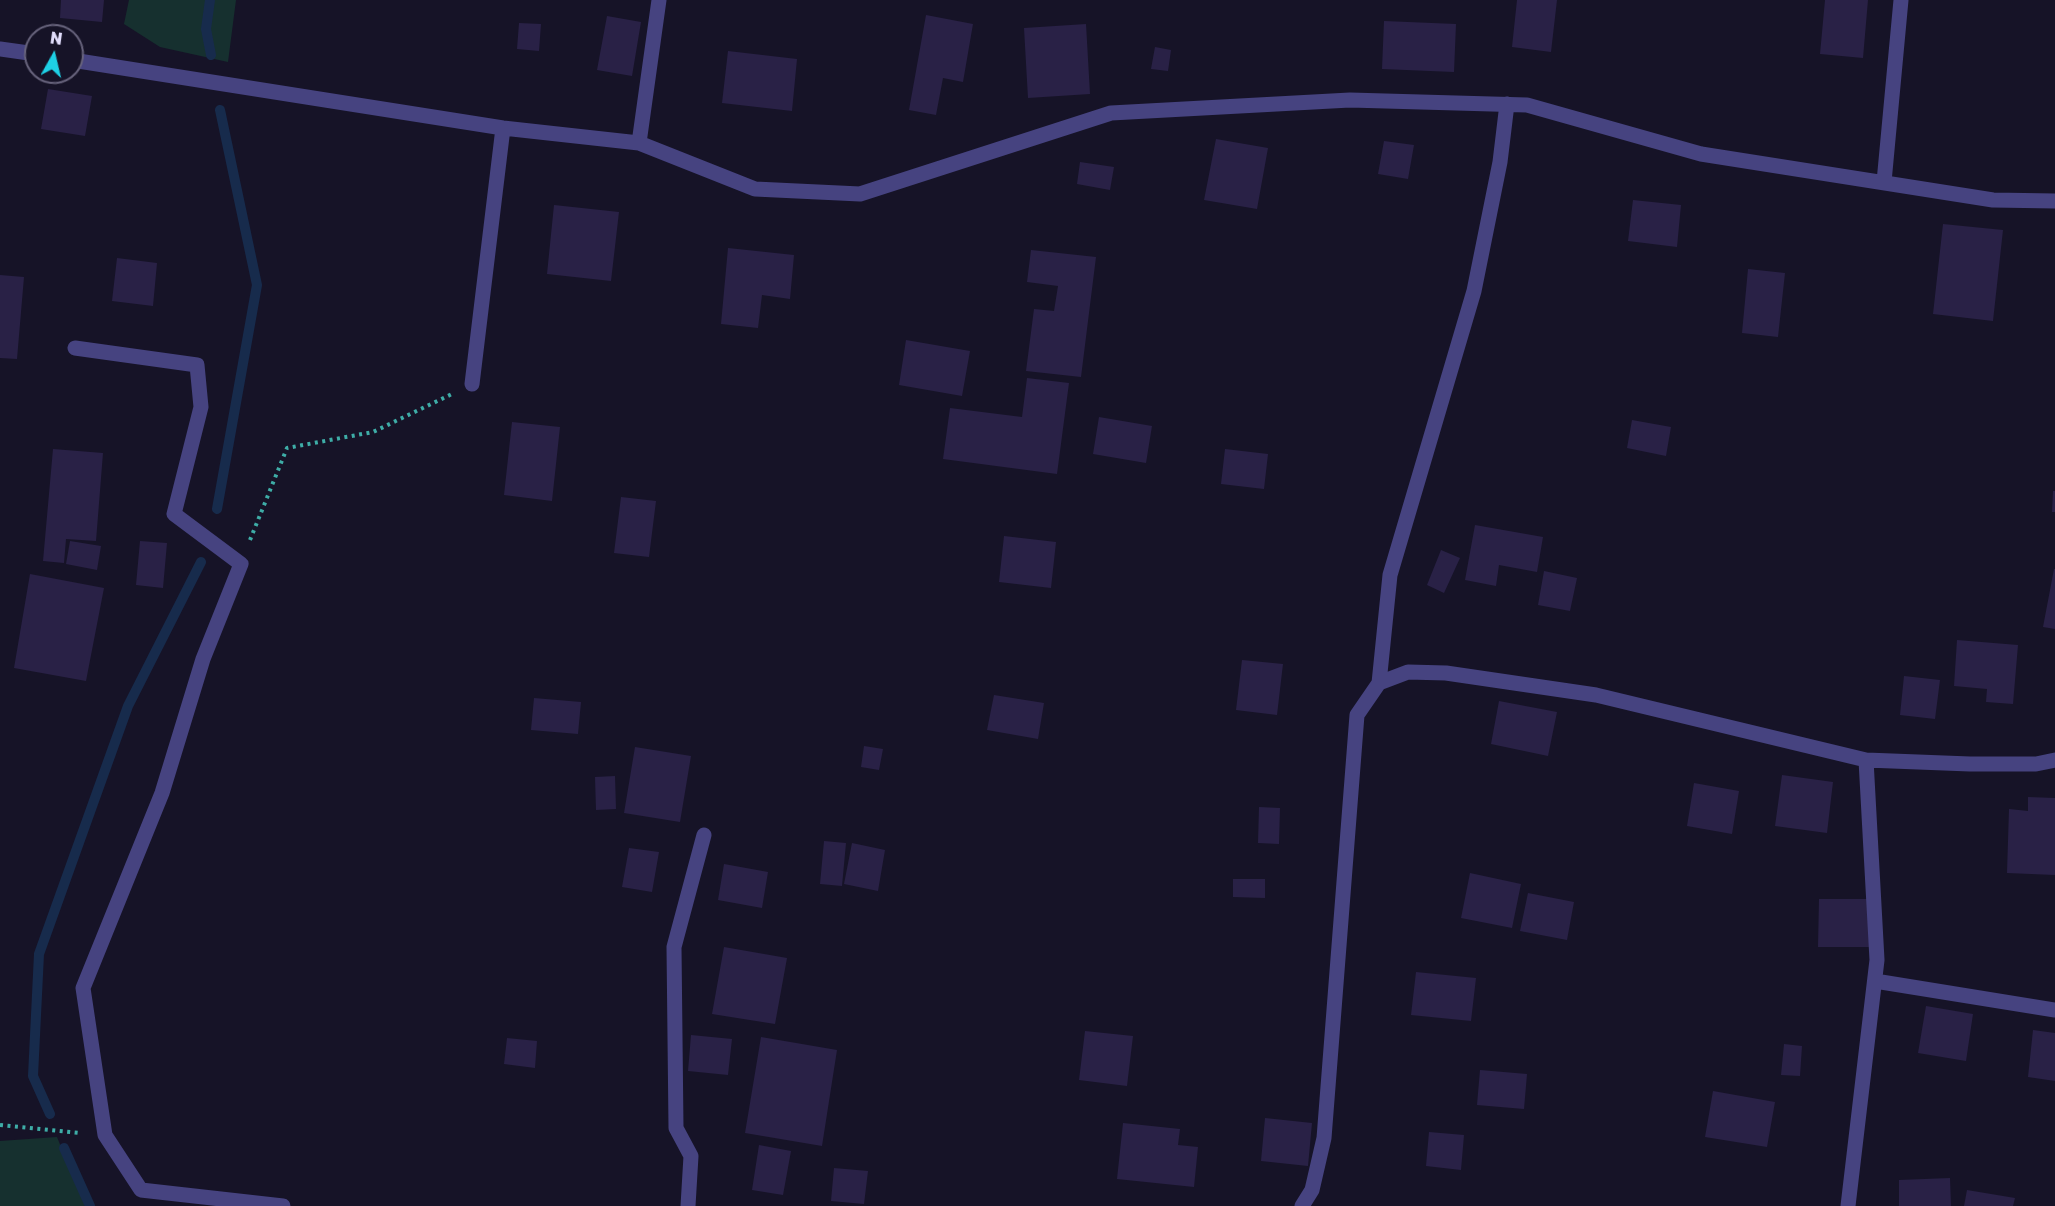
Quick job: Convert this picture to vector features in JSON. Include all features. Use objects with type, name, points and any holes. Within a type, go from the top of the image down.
[{"type":"street","points":[[639,143],[659,0]]},
{"type":"street","points":[[1884,182],[1901,0]]},
{"type":"street","points":[[0,49],[24,52]]},
{"type":"street","points":[[84,62],[503,128],[639,143],[755,189],[860,194],[1112,113],[1350,100],[1527,105],[1701,154],[1993,200],[2055,201]]},
{"type":"street","points":[[1302,1206],[1311,1190],[1324,1138],[1357,715],[1379,683],[1390,575],[1474,291],[1500,162],[1508,104]]},
{"type":"street","points":[[472,384],[503,128]]},
{"type":"street","points":[[75,348],[197,365],[201,408],[174,514],[241,564],[203,659],[162,793],[83,988],[105,1135],[141,1190],[283,1206]]},
{"type":"street","points":[[1379,683],[1408,672],[1446,673],[1596,695],[1866,760],[1970,764],[2036,764],[2055,760]]},
{"type":"street","points":[[1848,1206],[1875,981],[1877,936],[1867,816],[1866,760]]},
{"type":"street","points":[[688,1206],[691,1155],[676,1128],[674,946],[704,835]]},
{"type":"street","points":[[1875,981],[2055,1010]]},
{"type":"path","points":[[241,564],[287,448],[373,432],[472,384]]},
{"type":"path","points":[[0,1125],[105,1135]]},
{"type":"green space","points":[[129,0],[236,0],[228,62],[160,47],[124,24]]},
{"type":"green space","points":[[57,1137],[85,1206],[0,1206],[0,1141]]},
{"type":"building","points":[[61,0],[104,0],[102,22],[60,18]]},
{"type":"building","points":[[1517,0],[1557,0],[1551,52],[1512,47]]},
{"type":"building","points":[[1825,0],[1868,0],[1863,58],[1820,54]]},
{"type":"building","points":[[926,15],[973,24],[963,82],[943,78],[936,115],[909,110]]},
{"type":"building","points":[[607,16],[641,22],[632,76],[597,70]]},
{"type":"building","points":[[1384,21],[1456,24],[1454,72],[1382,69]]},
{"type":"building","points":[[519,23],[541,24],[539,51],[517,49]]},
{"type":"building","points":[[1086,24],[1090,94],[1028,98],[1024,28]]},
{"type":"building","points":[[1155,47],[1171,50],[1168,71],[1151,69]]},
{"type":"building","points":[[728,51],[797,59],[792,111],[722,103]]},
{"type":"building","points":[[48,89],[92,96],[85,136],[41,129]]},
{"type":"building","points":[[1216,139],[1268,148],[1257,209],[1204,200]]},
{"type":"building","points":[[1384,141],[1414,145],[1408,179],[1378,174]]},
{"type":"building","points":[[1080,162],[1114,167],[1110,190],[1077,184]]},
{"type":"building","points":[[1633,200],[1681,205],[1677,247],[1628,241]]},
{"type":"building","points":[[554,205],[619,212],[611,281],[547,274]]},
{"type":"building","points":[[1943,224],[2003,230],[1993,321],[1933,314]]},
{"type":"building","points":[[728,248],[794,255],[790,299],[762,295],[758,328],[721,324]]},
{"type":"building","points":[[1031,250],[1096,257],[1081,377],[1026,371],[1034,309],[1054,311],[1058,286],[1027,282]]},
{"type":"building","points":[[117,258],[157,263],[153,306],[112,301]]},
{"type":"building","points":[[1748,269],[1785,273],[1778,337],[1742,333]]},
{"type":"building","points":[[0,275],[24,277],[17,359],[0,358]]},
{"type":"building","points":[[906,340],[970,351],[962,396],[899,385]]},
{"type":"building","points":[[1027,378],[1069,383],[1057,474],[943,459],[950,408],[1022,417]]},
{"type":"building","points":[[1099,417],[1152,426],[1146,463],[1093,454]]},
{"type":"building","points":[[1632,420],[1671,427],[1666,456],[1627,448]]},
{"type":"building","points":[[512,422],[560,427],[552,501],[504,495]]},
{"type":"building","points":[[53,449],[103,453],[96,541],[66,539],[64,563],[43,561]]},
{"type":"building","points":[[1225,449],[1268,454],[1264,489],[1221,484]]},
{"type":"building","points":[[2053,491],[2055,491],[2055,512],[2052,512]]},
{"type":"building","points":[[621,497],[656,501],[649,557],[614,553]]},
{"type":"building","points":[[1475,525],[1543,537],[1537,572],[1499,565],[1496,586],[1465,580]]},
{"type":"building","points":[[1004,536],[1056,542],[1051,588],[999,582]]},
{"type":"building","points":[[70,541],[101,546],[97,570],[66,564]]},
{"type":"building","points":[[140,541],[167,543],[163,588],[136,585]]},
{"type":"building","points":[[1441,550],[1460,558],[1444,593],[1427,585]]},
{"type":"building","points":[[2055,569],[2055,629],[2043,627]]},
{"type":"building","points":[[1544,571],[1577,578],[1570,611],[1538,605]]},
{"type":"building","points":[[30,574],[104,588],[86,681],[14,668]]},
{"type":"building","points":[[1957,640],[2018,645],[2013,704],[1986,702],[1987,689],[1954,686]]},
{"type":"building","points":[[1242,660],[1283,664],[1277,715],[1236,710]]},
{"type":"building","points":[[1904,676],[1940,680],[1935,719],[1900,715]]},
{"type":"building","points":[[994,695],[1044,703],[1038,739],[987,730]]},
{"type":"building","points":[[534,698],[581,702],[578,734],[531,730]]},
{"type":"building","points":[[1499,701],[1557,712],[1548,756],[1491,744]]},
{"type":"building","points":[[864,746],[883,749],[879,770],[861,767]]},
{"type":"building","points":[[635,747],[691,756],[680,822],[624,813]]},
{"type":"building","points":[[1782,775],[1833,782],[1827,833],[1775,826]]},
{"type":"building","points":[[615,776],[616,809],[596,810],[595,777]]},
{"type":"building","points":[[1694,783],[1739,791],[1732,834],[1687,826]]},
{"type":"building","points":[[2028,797],[2055,798],[2055,875],[2007,873],[2009,809],[2028,811]]},
{"type":"building","points":[[1259,807],[1280,808],[1279,844],[1258,843]]},
{"type":"building","points":[[824,841],[846,843],[842,886],[820,884]]},
{"type":"building","points":[[852,843],[885,850],[878,891],[844,884]]},
{"type":"building","points":[[629,848],[659,852],[652,892],[622,887]]},
{"type":"building","points":[[724,864],[768,872],[762,908],[718,900]]},
{"type":"building","points":[[1470,873],[1521,884],[1512,928],[1461,918]]},
{"type":"building","points":[[1233,879],[1265,879],[1265,898],[1233,897]]},
{"type":"building","points":[[1528,893],[1574,902],[1567,940],[1520,931]]},
{"type":"building","points":[[1819,899],[1870,899],[1869,947],[1818,947]]},
{"type":"building","points":[[724,947],[787,958],[775,1024],[712,1014]]},
{"type":"building","points":[[1416,972],[1476,978],[1471,1021],[1411,1015]]},
{"type":"building","points":[[1926,1006],[1973,1014],[1966,1061],[1918,1053]]},
{"type":"building","points":[[2033,1030],[2055,1033],[2055,1081],[2028,1077]]},
{"type":"building","points":[[1085,1031],[1133,1036],[1127,1086],[1079,1080]]},
{"type":"building","points":[[691,1035],[732,1039],[728,1075],[688,1071]]},
{"type":"building","points":[[761,1037],[837,1050],[822,1146],[745,1133]]},
{"type":"building","points":[[507,1038],[537,1041],[535,1068],[504,1064]]},
{"type":"building","points":[[1784,1044],[1802,1046],[1800,1076],[1781,1075]]},
{"type":"building","points":[[1480,1070],[1527,1074],[1524,1109],[1477,1105]]},
{"type":"building","points":[[1713,1091],[1775,1102],[1767,1147],[1705,1137]]},
{"type":"building","points":[[1265,1118],[1312,1123],[1308,1166],[1261,1161]]},
{"type":"building","points":[[1123,1123],[1180,1129],[1178,1145],[1198,1147],[1194,1187],[1117,1179]]},
{"type":"building","points":[[1429,1132],[1464,1135],[1461,1170],[1426,1166]]},
{"type":"building","points":[[759,1145],[791,1151],[783,1195],[752,1190]]},
{"type":"building","points":[[834,1168],[868,1171],[864,1204],[831,1201]]},
{"type":"building","points":[[1950,1178],[1951,1206],[1899,1206],[1899,1180]]},
{"type":"building","points":[[1967,1190],[2015,1198],[2013,1206],[1964,1206]]},
{"type":"waterway","points":[[210,0],[206,29],[211,55]]},
{"type":"waterway","points":[[217,509],[257,285],[220,110]]},
{"type":"waterway","points":[[50,1114],[33,1076],[39,954],[128,706],[201,562]]},
{"type":"waterway","points":[[64,1148],[90,1206]]}]
